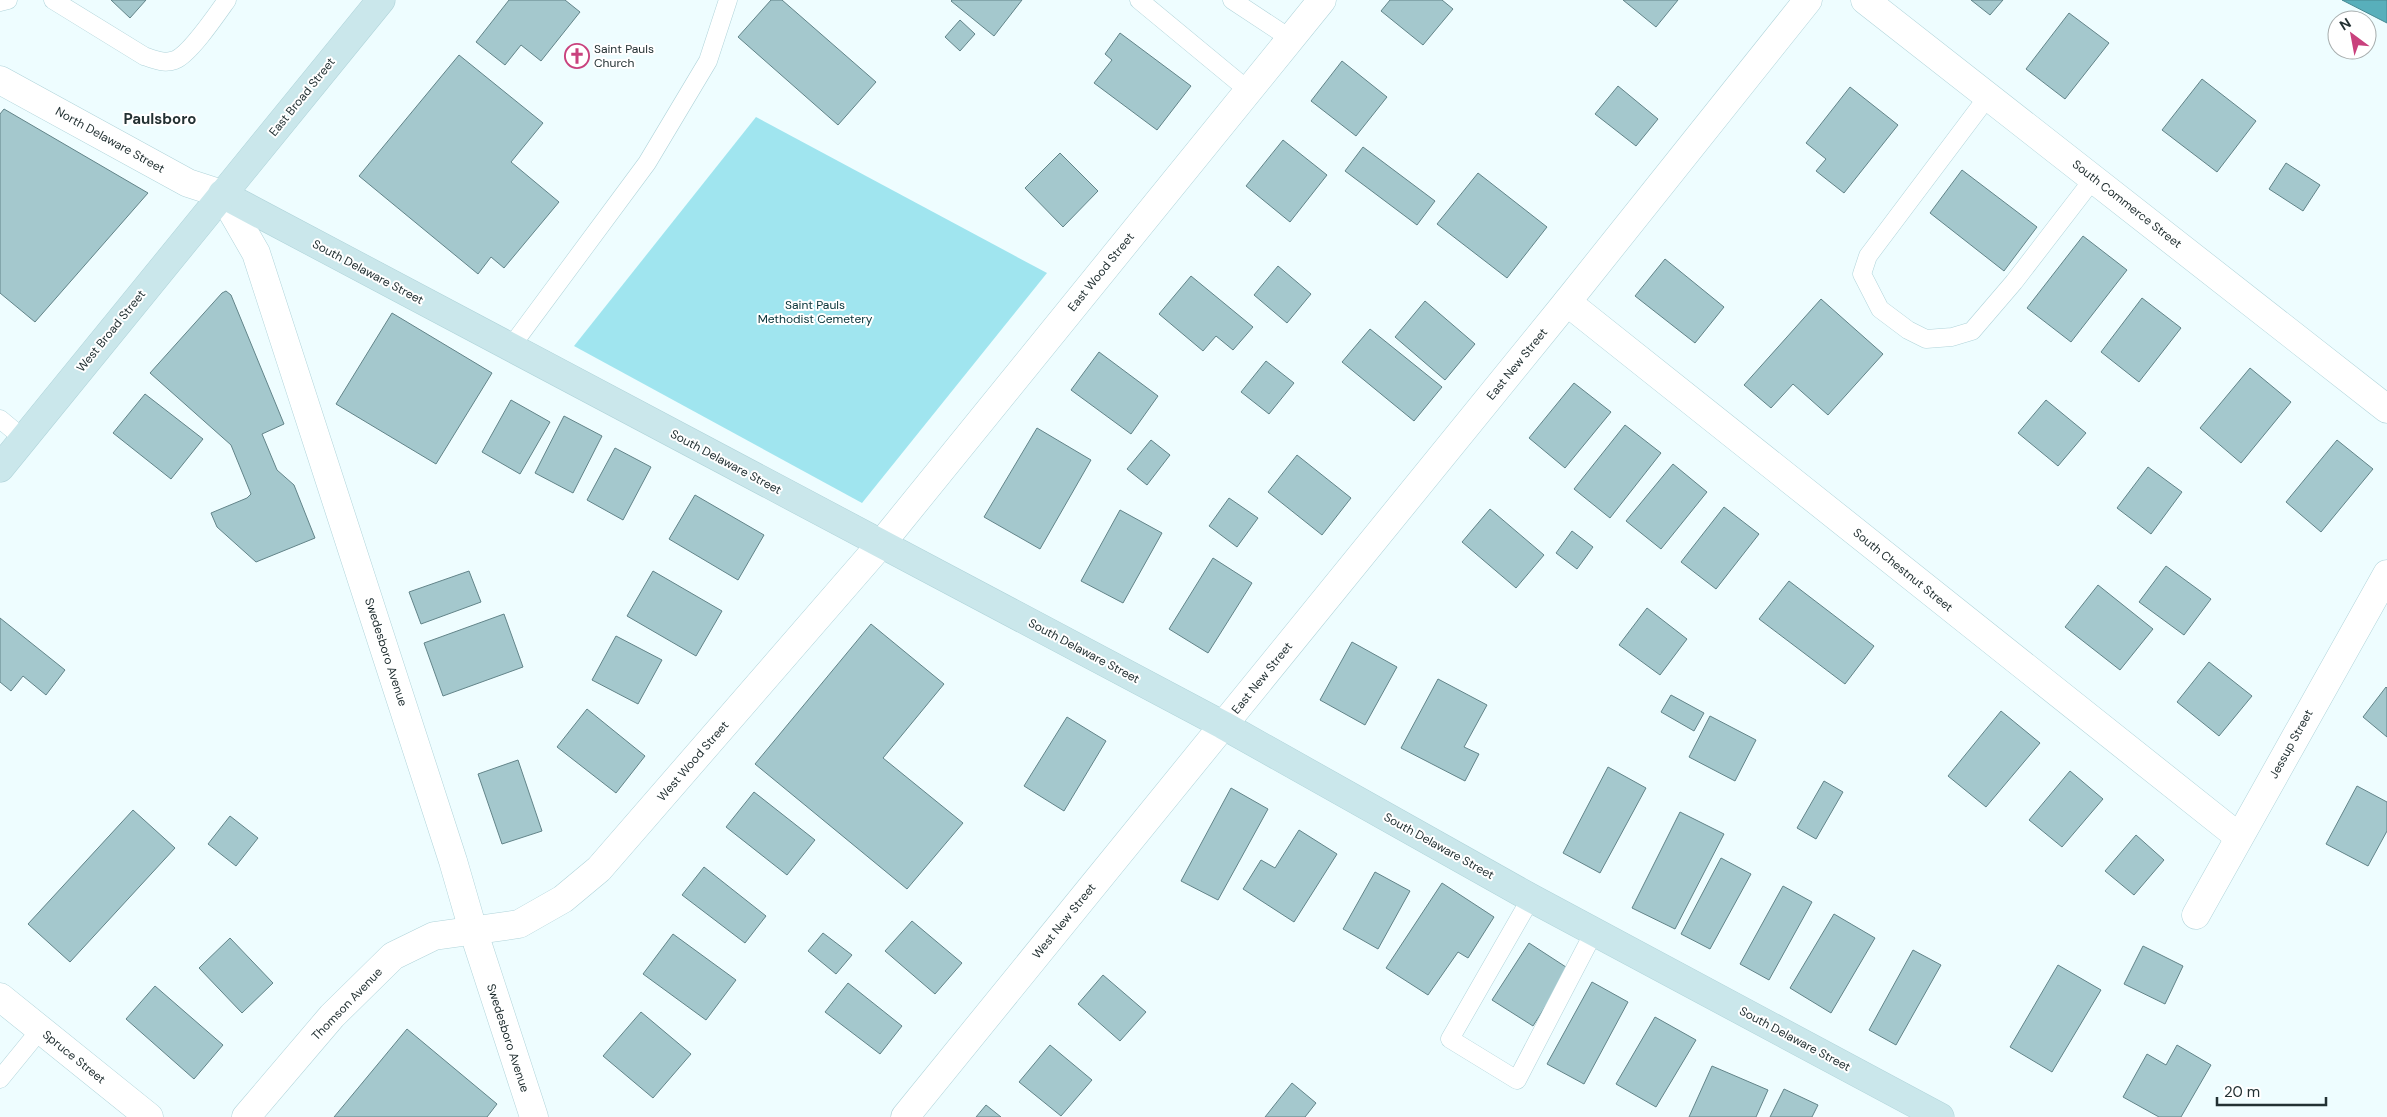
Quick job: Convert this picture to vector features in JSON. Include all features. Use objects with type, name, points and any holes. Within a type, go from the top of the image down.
[{"type":"main road","name":"East Broad Street","points":[[222,194],[381,0]]},
{"type":"main road","name":"South Delaware Street","points":[[222,194],[1223,725],[1531,898],[1940,1117]]},
{"type":"main road","name":"West Broad Street","points":[[0,468],[222,194]]},
{"type":"street","name":"East Wood Street","points":[[881,544],[1322,0]]},
{"type":"street","name":"East New Street","points":[[1223,725],[1567,302],[1808,0]]},
{"type":"street","name":"South Commerce Street","points":[[1865,0],[1989,95],[2387,409]]},
{"type":"street","name":"North Delaware Street","points":[[0,80],[188,183],[222,194]]},
{"type":"street","name":"Swedesboro Avenue","points":[[222,194],[256,254],[454,861],[472,930],[534,1117]]},
{"type":"street","name":"South Chestnut Street","points":[[1567,302],[2239,837]]},
{"type":"street","name":"West Wood Street","points":[[472,930],[519,924],[563,899],[599,869],[881,544]]},
{"type":"street","name":"Jessup Street","points":[[2196,915],[2387,574]]},
{"type":"street","name":"West New Street","points":[[905,1117],[1223,725]]},
{"type":"street","name":"Thomson Avenue","points":[[246,1117],[332,1016],[393,956],[434,936],[472,930]]},
{"type":"street","name":"Spruce Street","points":[[0,997],[149,1117]]},
{"type":"lane","points":[[0,2],[8,0]]},
{"type":"lane","points":[[53,0],[144,56],[160,62],[176,60],[193,45],[227,0]]},
{"type":"lane","points":[[510,348],[647,163],[708,61],[729,0]]},
{"type":"lane","points":[[1139,0],[1249,91]]},
{"type":"lane","points":[[1232,0],[1291,39]]},
{"type":"lane","points":[[1989,95],[1868,256],[1862,274],[1880,309],[1908,330],[1926,339],[1952,337],[1972,331],[1987,316],[2094,178]]},
{"type":"lane","points":[[0,419],[24,439]]},
{"type":"lane","points":[[1531,898],[1450,1039],[1517,1080],[1594,932]]},
{"type":"lane","points":[[0,1079],[40,1030]]},
{"type":"green space","name":"Saint Pauls Methodist Cemetery","points":[[756,117],[1047,273],[862,503],[574,346]]},
{"type":"shaded area","points":[[2342,0],[2387,0],[2387,23],[2377,18],[2377,10],[2362,10]]},
{"type":"building","points":[[111,0],[146,0],[130,18]]},
{"type":"building","points":[[509,0],[565,0],[580,12],[541,61],[521,45],[505,65],[476,42]]},
{"type":"building","points":[[771,0],[782,0],[876,82],[838,125],[738,37]]},
{"type":"building","points":[[952,0],[1022,0],[994,36]]},
{"type":"building","points":[[1390,0],[1442,0],[1453,9],[1423,45],[1381,11]]},
{"type":"building","points":[[1623,0],[1678,0],[1656,27]]},
{"type":"building","points":[[1971,0],[2003,0],[1990,15]]},
{"type":"building","points":[[2069,13],[2109,43],[2065,99],[2026,69]]},
{"type":"building","points":[[960,20],[975,34],[960,51],[945,37]]},
{"type":"building","points":[[1120,33],[1191,86],[1157,130],[1094,83],[1112,60],[1105,54]]},
{"type":"building","points":[[459,55],[543,123],[511,162],[559,202],[504,268],[491,257],[478,274],[359,176]]},
{"type":"building","points":[[1342,61],[1387,97],[1356,136],[1311,101]]},
{"type":"building","points":[[2202,79],[2256,121],[2217,172],[2162,130]]},
{"type":"building","points":[[1618,86],[1658,119],[1636,146],[1595,114]]},
{"type":"building","points":[[1850,87],[1898,125],[1844,193],[1816,171],[1826,159],[1806,143]]},
{"type":"building","points":[[4,109],[148,193],[35,322],[0,293],[0,114]]},
{"type":"building","points":[[1283,140],[1327,175],[1290,222],[1246,186]]},
{"type":"building","points":[[1363,147],[1435,201],[1417,225],[1345,171]]},
{"type":"building","points":[[1060,153],[1098,191],[1063,227],[1025,188]]},
{"type":"building","points":[[2286,163],[2320,185],[2303,211],[2269,189]]},
{"type":"building","points":[[1962,170],[2037,227],[2004,271],[1930,213]]},
{"type":"building","points":[[1478,173],[1547,227],[1507,278],[1437,224]]},
{"type":"building","points":[[2083,236],[2127,270],[2071,342],[2027,308]]},
{"type":"building","points":[[1665,259],[1724,307],[1695,343],[1635,296]]},
{"type":"building","points":[[1278,266],[1311,294],[1287,323],[1254,295]]},
{"type":"building","points":[[1191,276],[1253,327],[1233,350],[1216,336],[1203,351],[1159,314]]},
{"type":"building","points":[[226,291],[231,295],[284,424],[262,434],[277,470],[294,485],[315,538],[256,562],[217,527],[211,513],[247,498],[251,494],[231,445],[150,373],[222,293]]},
{"type":"building","points":[[2142,298],[2181,328],[2139,382],[2101,352]]},
{"type":"building","points":[[1821,299],[1883,354],[1828,415],[1793,384],[1771,408],[1744,385]]},
{"type":"building","points":[[1425,301],[1475,344],[1445,380],[1395,337]]},
{"type":"building","points":[[392,313],[492,373],[436,464],[336,404]]},
{"type":"building","points":[[1370,329],[1442,387],[1414,421],[1342,362]]},
{"type":"building","points":[[1099,352],[1158,396],[1131,434],[1071,390]]},
{"type":"building","points":[[1266,361],[1294,383],[1269,414],[1241,392]]},
{"type":"building","points":[[2250,368],[2291,402],[2241,463],[2200,428]]},
{"type":"building","points":[[1574,383],[1611,412],[1565,468],[1529,438]]},
{"type":"building","points":[[145,394],[203,439],[171,479],[113,433]]},
{"type":"building","points":[[511,400],[550,422],[520,474],[482,452]]},
{"type":"building","points":[[2046,400],[2086,433],[2058,466],[2018,433]]},
{"type":"building","points":[[564,416],[602,436],[573,493],[535,473]]},
{"type":"building","points":[[1625,425],[1661,453],[1610,518],[1574,489]]},
{"type":"building","points":[[1037,428],[1091,460],[1040,549],[984,517]]},
{"type":"building","points":[[1151,440],[1170,455],[1147,485],[1127,469]]},
{"type":"building","points":[[2337,440],[2373,469],[2321,532],[2286,502]]},
{"type":"building","points":[[615,448],[651,467],[623,520],[587,500]]},
{"type":"building","points":[[1297,455],[1351,498],[1322,535],[1268,492]]},
{"type":"building","points":[[1673,464],[1707,492],[1661,549],[1626,521]]},
{"type":"building","points":[[2148,467],[2182,492],[2151,534],[2117,508]]},
{"type":"building","points":[[695,495],[764,535],[738,580],[669,539]]},
{"type":"building","points":[[1229,498],[1258,518],[1237,547],[1209,526]]},
{"type":"building","points":[[1724,507],[1759,534],[1716,589],[1681,562]]},
{"type":"building","points":[[1490,509],[1544,555],[1516,588],[1462,542]]},
{"type":"building","points":[[1120,510],[1162,533],[1123,603],[1081,581]]},
{"type":"building","points":[[1572,531],[1593,547],[1577,569],[1556,553]]},
{"type":"building","points":[[1213,558],[1252,583],[1208,653],[1169,629]]},
{"type":"building","points":[[2166,566],[2211,599],[2184,635],[2139,602]]},
{"type":"building","points":[[469,571],[481,602],[421,624],[409,592]]},
{"type":"building","points":[[653,571],[722,611],[696,656],[627,616]]},
{"type":"building","points":[[1789,581],[1874,646],[1845,684],[1759,619]]},
{"type":"building","points":[[2098,585],[2153,629],[2120,670],[2065,627]]},
{"type":"building","points":[[1647,608],[1687,639],[1660,675],[1619,645]]},
{"type":"building","points":[[504,614],[523,667],[443,696],[424,643]]},
{"type":"building","points":[[0,618],[65,670],[46,695],[23,676],[11,691],[0,682]]},
{"type":"building","points":[[871,624],[944,684],[883,758],[963,823],[907,889],[755,764]]},
{"type":"building","points":[[616,636],[662,660],[638,704],[592,680]]},
{"type":"building","points":[[1352,642],[1397,667],[1365,725],[1320,700]]},
{"type":"building","points":[[2209,662],[2252,696],[2219,736],[2177,702]]},
{"type":"building","points":[[1438,679],[1487,705],[1464,747],[1479,754],[1465,781],[1401,748]]},
{"type":"building","points":[[2387,688],[2387,737],[2363,717]]},
{"type":"building","points":[[1671,695],[1704,713],[1694,731],[1661,712]]},
{"type":"building","points":[[587,709],[645,756],[616,793],[557,747]]},
{"type":"building","points":[[2001,711],[2040,743],[1986,807],[1948,776]]},
{"type":"building","points":[[1710,716],[1756,740],[1735,781],[1689,757]]},
{"type":"building","points":[[1067,717],[1106,741],[1064,811],[1024,786]]},
{"type":"building","points":[[518,760],[542,831],[502,844],[478,774]]},
{"type":"building","points":[[1608,767],[1646,788],[1600,873],[1563,853]]},
{"type":"building","points":[[2070,771],[2103,799],[2062,847],[2029,820]]},
{"type":"building","points":[[1824,781],[1843,792],[1816,839],[1797,828]]},
{"type":"building","points":[[2357,786],[2387,802],[2387,831],[2368,866],[2326,844]]},
{"type":"building","points":[[1231,788],[1268,809],[1218,900],[1181,881]]},
{"type":"building","points":[[754,792],[815,840],[787,875],[726,827]]},
{"type":"building","points":[[133,810],[175,848],[70,962],[28,924]]},
{"type":"building","points":[[1680,812],[1724,834],[1675,929],[1632,908]]},
{"type":"building","points":[[230,816],[258,838],[236,866],[208,844]]},
{"type":"building","points":[[1299,830],[1337,854],[1294,922],[1243,889],[1261,860],[1275,868]]},
{"type":"building","points":[[2136,835],[2164,860],[2134,895],[2105,871]]},
{"type":"building","points":[[1721,858],[1751,874],[1710,949],[1681,934]]},
{"type":"building","points":[[704,867],[766,916],[745,943],[682,895]]},
{"type":"building","points":[[1375,872],[1410,891],[1378,949],[1343,929]]},
{"type":"building","points":[[1442,883],[1494,917],[1468,958],[1458,952],[1428,995],[1386,968]]},
{"type":"building","points":[[1783,886],[1812,902],[1769,980],[1740,964]]},
{"type":"building","points":[[1834,914],[1875,938],[1831,1013],[1790,988]]},
{"type":"building","points":[[912,921],[962,963],[935,994],[885,951]]},
{"type":"building","points":[[823,933],[852,955],[836,974],[808,951]]},
{"type":"building","points":[[673,934],[736,980],[706,1020],[643,974]]},
{"type":"building","points":[[230,938],[273,983],[242,1013],[199,968]]},
{"type":"building","points":[[1529,943],[1569,969],[1533,1026],[1492,1000]]},
{"type":"building","points":[[2143,946],[2183,966],[2165,1004],[2124,984]]},
{"type":"building","points":[[1913,950],[1941,965],[1896,1045],[1869,1030]]},
{"type":"building","points":[[2058,965],[2101,990],[2052,1072],[2010,1047]]},
{"type":"building","points":[[1103,975],[1146,1012],[1120,1041],[1078,1004]]},
{"type":"building","points":[[1592,982],[1628,1002],[1584,1084],[1547,1064]]},
{"type":"building","points":[[848,983],[902,1026],[880,1054],[825,1012]]},
{"type":"building","points":[[155,986],[223,1045],[194,1079],[126,1019]]},
{"type":"building","points":[[641,1012],[691,1054],[653,1098],[603,1056]]},
{"type":"building","points":[[1655,1017],[1696,1040],[1656,1107],[1616,1084]]},
{"type":"building","points":[[407,1029],[497,1104],[487,1117],[334,1117]]},
{"type":"building","points":[[1050,1045],[1092,1080],[1061,1116],[1019,1082]]},
{"type":"building","points":[[2177,1045],[2211,1065],[2181,1117],[2159,1117],[2123,1097],[2147,1054],[2166,1065]]},
{"type":"building","points":[[1712,1066],[1768,1090],[1756,1117],[1689,1117]]},
{"type":"building","points":[[1292,1083],[1316,1103],[1305,1117],[1265,1117]]},
{"type":"building","points":[[1784,1089],[1818,1105],[1812,1117],[1770,1117]]},
{"type":"building","points":[[986,1105],[1001,1117],[976,1117]]},
{"type":"place","name":"Saint Pauls Church","points":[[577,56]]},
{"type":"district","name":"Paulsboro","points":[[160,119]]}]
